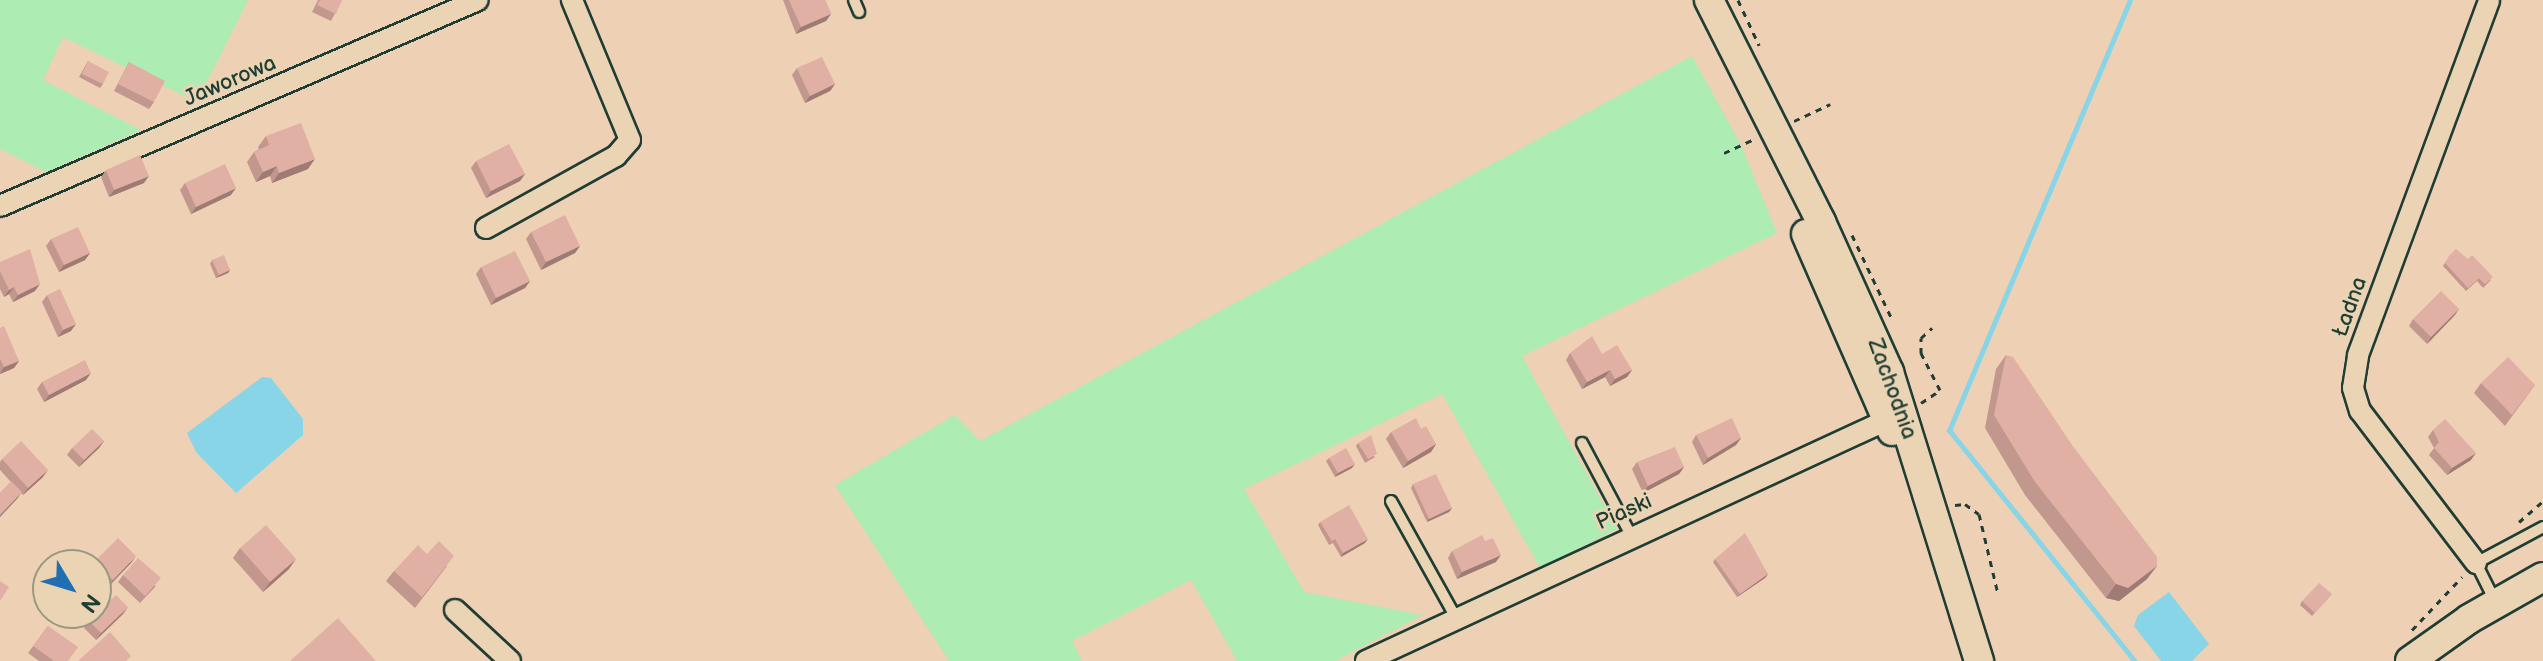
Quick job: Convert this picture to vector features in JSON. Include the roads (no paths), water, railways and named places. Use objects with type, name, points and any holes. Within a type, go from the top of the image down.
[{"type":"main road","name":"Zachodnia","points":[[1709,0],[1772,131],[1804,232],[1895,416],[1934,511],[1979,661]]},
{"type":"main road","name":"Zachodnia","points":[[1895,416],[1960,661]]},
{"type":"main road","points":[[2409,648],[2543,577]]},
{"type":"street","name":"Jaworowa","points":[[0,206],[478,0]]},
{"type":"street","points":[[486,228],[616,156],[630,140],[572,0]]},
{"type":"street","name":"Ładna","points":[[2476,563],[2360,411],[2353,388],[2358,355],[2489,0]]},
{"type":"street","name":"Piaski","points":[[1366,661],[1631,535],[1895,416]]},
{"type":"street","points":[[455,610],[510,661]]},
{"type":"lane","points":[[854,0],[859,12]]},
{"type":"lane","points":[[1582,443],[1631,535]]},
{"type":"lane","points":[[1391,501],[1456,618]]},
{"type":"lane","points":[[2476,563],[2543,527]]},
{"type":"lane","name":"Ładna","points":[[2476,563],[2496,603]]},
{"type":"water","points":[[262,377],[271,378],[303,419],[303,435],[236,493],[196,452],[187,433]]},
{"type":"water","points":[[2169,592],[2209,644],[2192,661],[2161,661],[2134,626],[2138,615]]},
{"type":"waterway","points":[[2130,0],[1949,430],[2135,661]]}]
